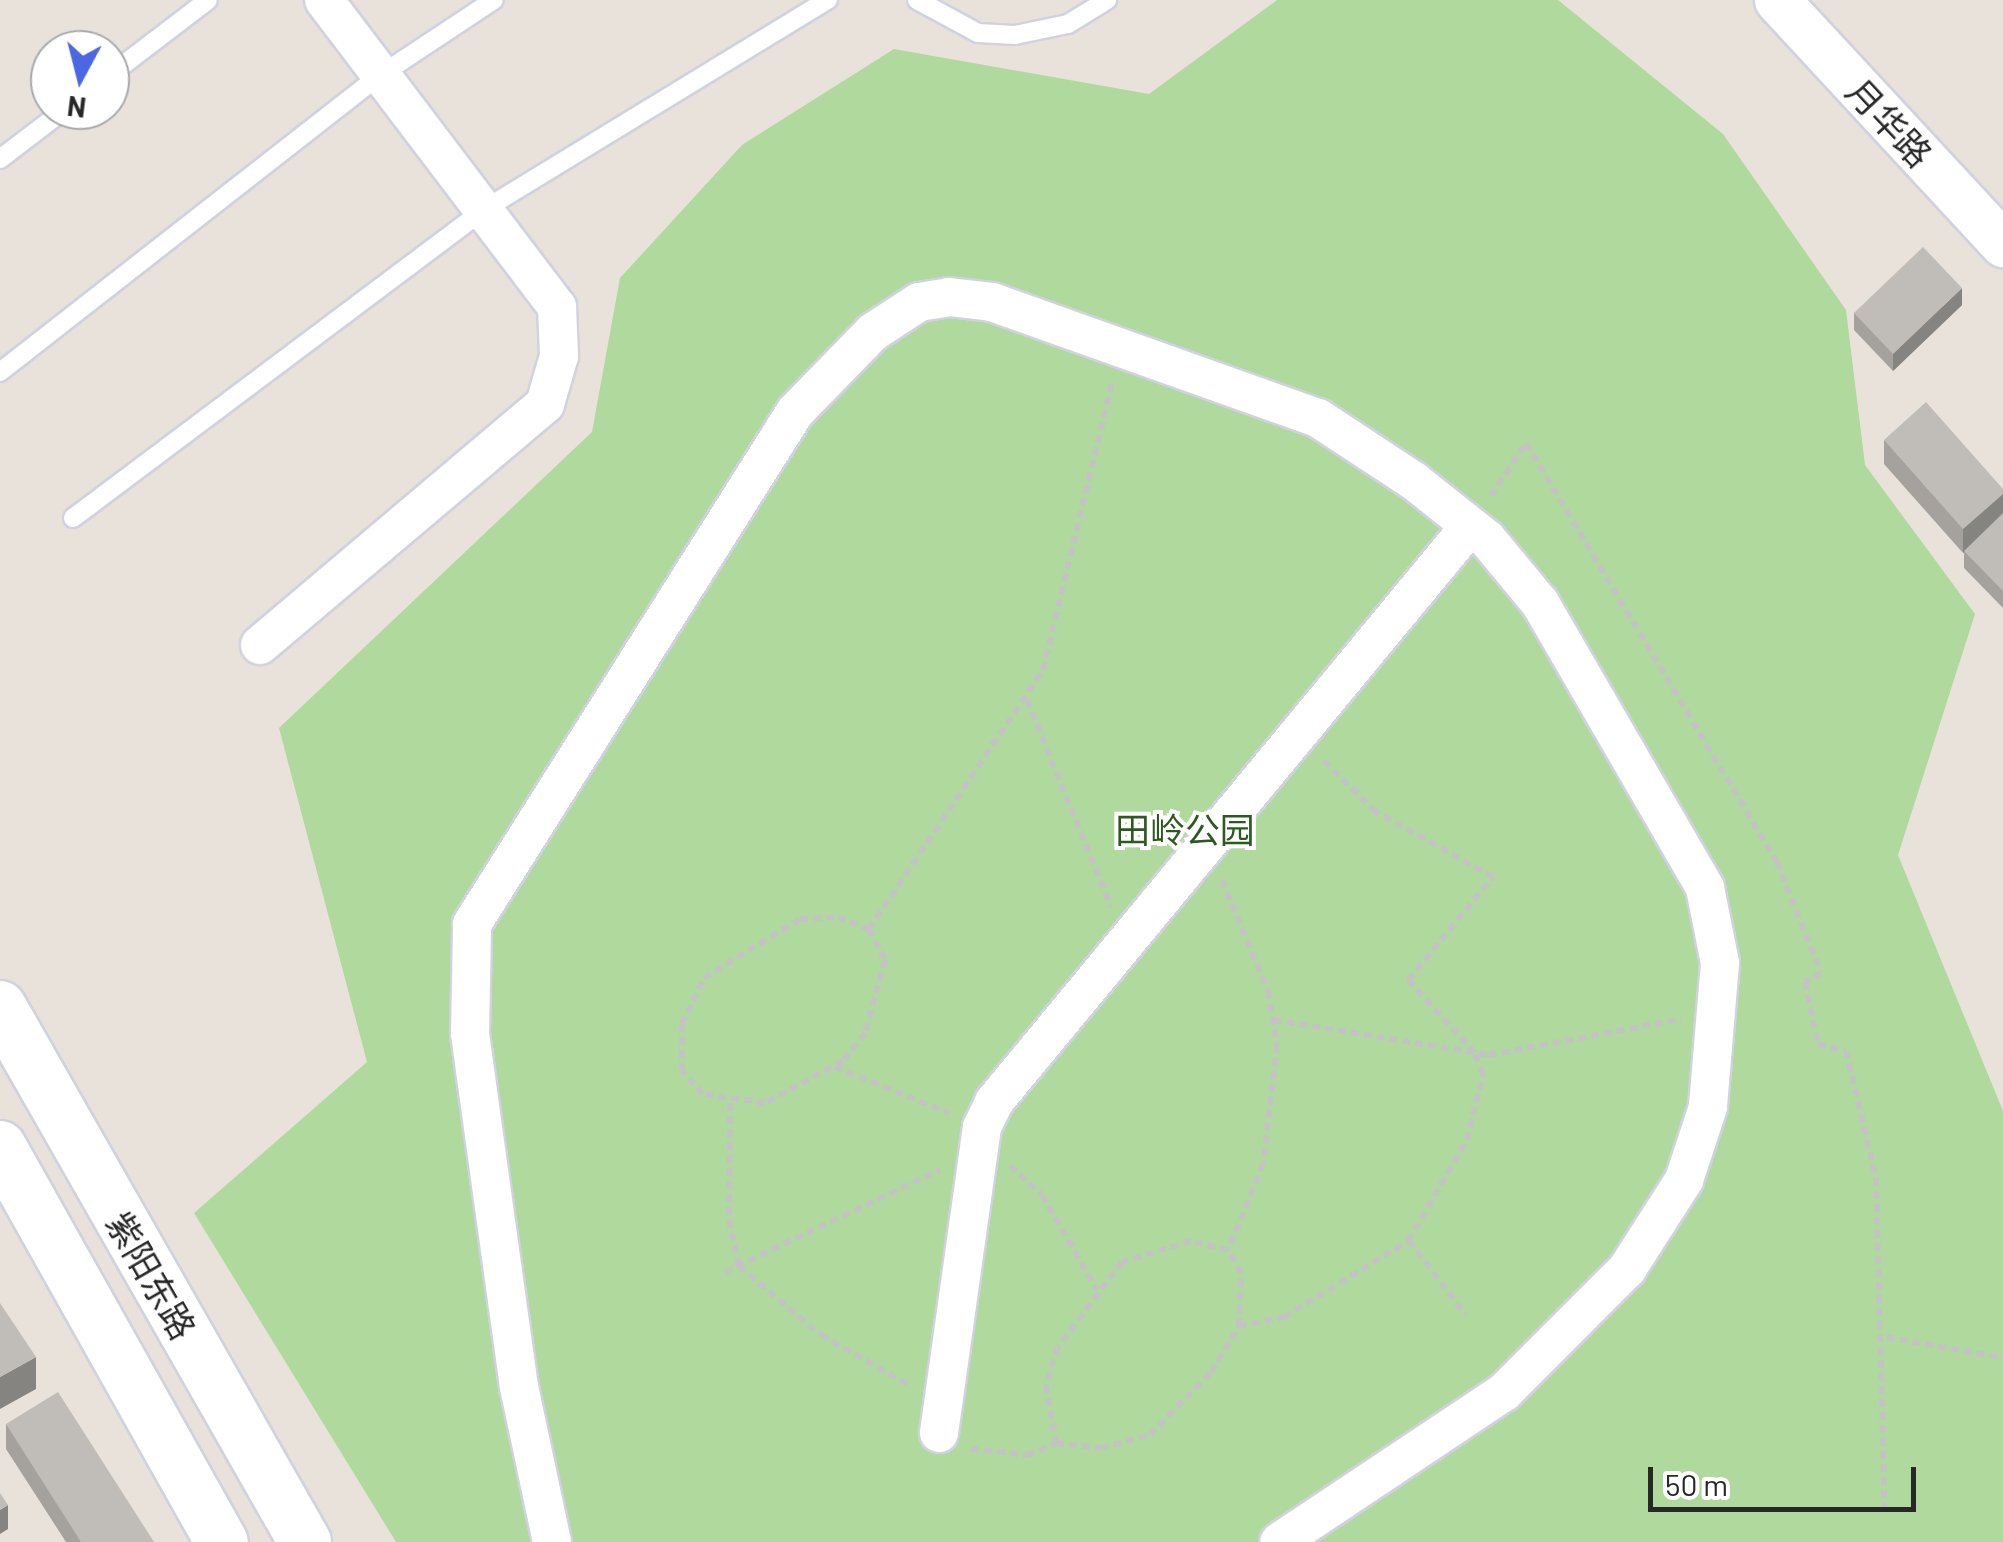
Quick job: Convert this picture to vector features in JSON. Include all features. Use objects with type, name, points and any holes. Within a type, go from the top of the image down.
[{"type":"main road","name":"紫阳东路","points":[[0,1007],[305,1542]]},
{"type":"main road","name":"紫阳东路","points":[[0,1147],[222,1542]]},
{"type":"street","points":[[260,645],[545,404],[559,356],[557,307],[324,0]]},
{"type":"street","name":"月华路","points":[[1776,0],[2003,244]]},
{"type":"street","points":[[552,1542],[519,1387],[470,1033],[472,924],[490,882],[795,412],[873,332],[919,302],[949,297],[992,302],[1117,351],[1318,418],[1470,526],[1540,603],[1705,888],[1720,1010],[1708,1107],[1684,1180],[1627,1268],[1504,1392],[1279,1542]]},
{"type":"street","points":[[939,1432],[981,1139],[1124,945],[1470,526]]},
{"type":"lane","points":[[130,60],[208,0]]},
{"type":"lane","points":[[0,372],[382,74],[494,0]]},
{"type":"lane","points":[[73,518],[484,209],[828,0]]},
{"type":"lane","points":[[916,0],[978,33],[1016,36],[1068,24],[1107,0]]},
{"type":"lane","points":[[0,159],[38,130]]},
{"type":"path","points":[[868,929],[1027,700],[1056,633],[1117,351]]},
{"type":"path","points":[[1027,700],[1124,945]]},
{"type":"path","points":[[1239,1326],[1284,1317],[1408,1240],[1467,1140],[1483,1074],[1476,1053],[1408,980],[1494,876],[1376,812],[1298,735]]},
{"type":"path","points":[[1204,848],[1274,1020],[1263,1164],[1228,1250]]},
{"type":"path","points":[[838,917],[868,929],[885,960],[879,1000],[834,1067],[765,1103],[730,1103],[703,1094],[682,1071],[682,1024],[704,978],[800,919],[838,917]]},
{"type":"path","points":[[1274,1020],[1476,1053],[1720,1010]]},
{"type":"path","points":[[834,1067],[981,1139],[1042,1195],[1097,1290]]},
{"type":"path","points":[[730,1103],[728,1220],[739,1266],[821,1335],[889,1367],[916,1392],[919,1420],[989,1456],[1056,1443],[1101,1448],[1150,1435],[1211,1372],[1239,1326],[1240,1272],[1228,1250],[1190,1241],[1153,1246],[1097,1290],[1058,1348],[1046,1385],[1056,1443]]},
{"type":"path","points":[[725,1272],[981,1139]]},
{"type":"path","points":[[1408,1240],[1466,1314]]},
{"type":"path","points":[[1887,1337],[2003,1358]]},
{"type":"green space","name":"田岭公园","points":[[1277,0],[1558,0],[1723,134],[1846,310],[1865,465],[1975,614],[1898,855],[2003,1111],[2003,1542],[396,1542],[194,1213],[367,1062],[279,728],[592,432],[620,278],[742,145],[894,49],[1149,94]]},
{"type":"building","points":[[1923,247],[1962,288],[1893,354],[1854,313]]},
{"type":"building","points":[[1926,402],[2003,489],[2003,494],[1963,529],[1884,440]]},
{"type":"building","points":[[2003,513],[2003,591],[1964,551]]},
{"type":"building","points":[[0,1303],[36,1357],[0,1377]]},
{"type":"building","points":[[58,1392],[154,1542],[81,1542],[6,1424]]},
{"type":"building","points":[[0,1493],[8,1505],[0,1510]]}]
